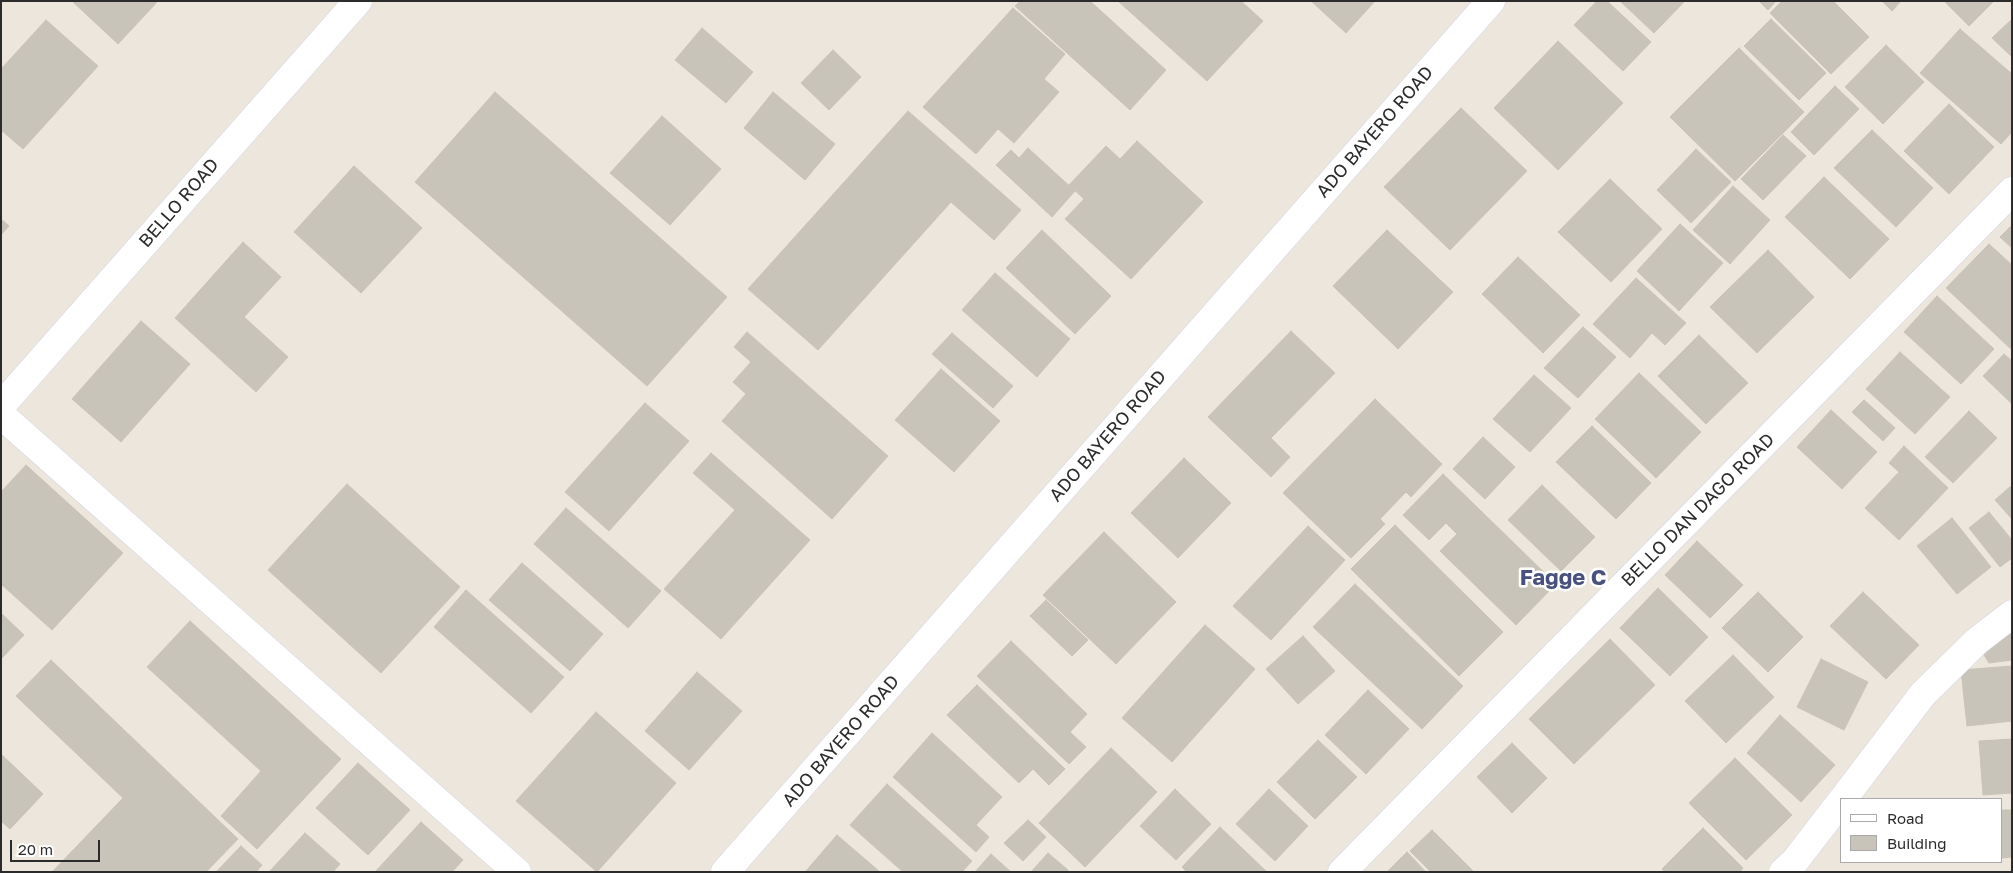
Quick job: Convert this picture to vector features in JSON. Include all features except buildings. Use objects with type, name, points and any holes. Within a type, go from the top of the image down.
[{"type":"street","name":"BELLO ROAD","points":[[2,406],[358,1]]},
{"type":"street","name":"ADO BAYERO ROAD","points":[[725,872],[1491,1]]},
{"type":"street","name":"BELLO DAN DAGO ROAD","points":[[1342,872],[2012,191]]},
{"type":"street","points":[[2,406],[517,872]]},
{"type":"street","points":[[1844,798],[1923,694],[1977,641],[2012,614]]},
{"type":"street","points":[[1784,872],[1795,861],[1840,803]]},
{"type":"district","name":"Fagge C","points":[[1563,578]]}]
